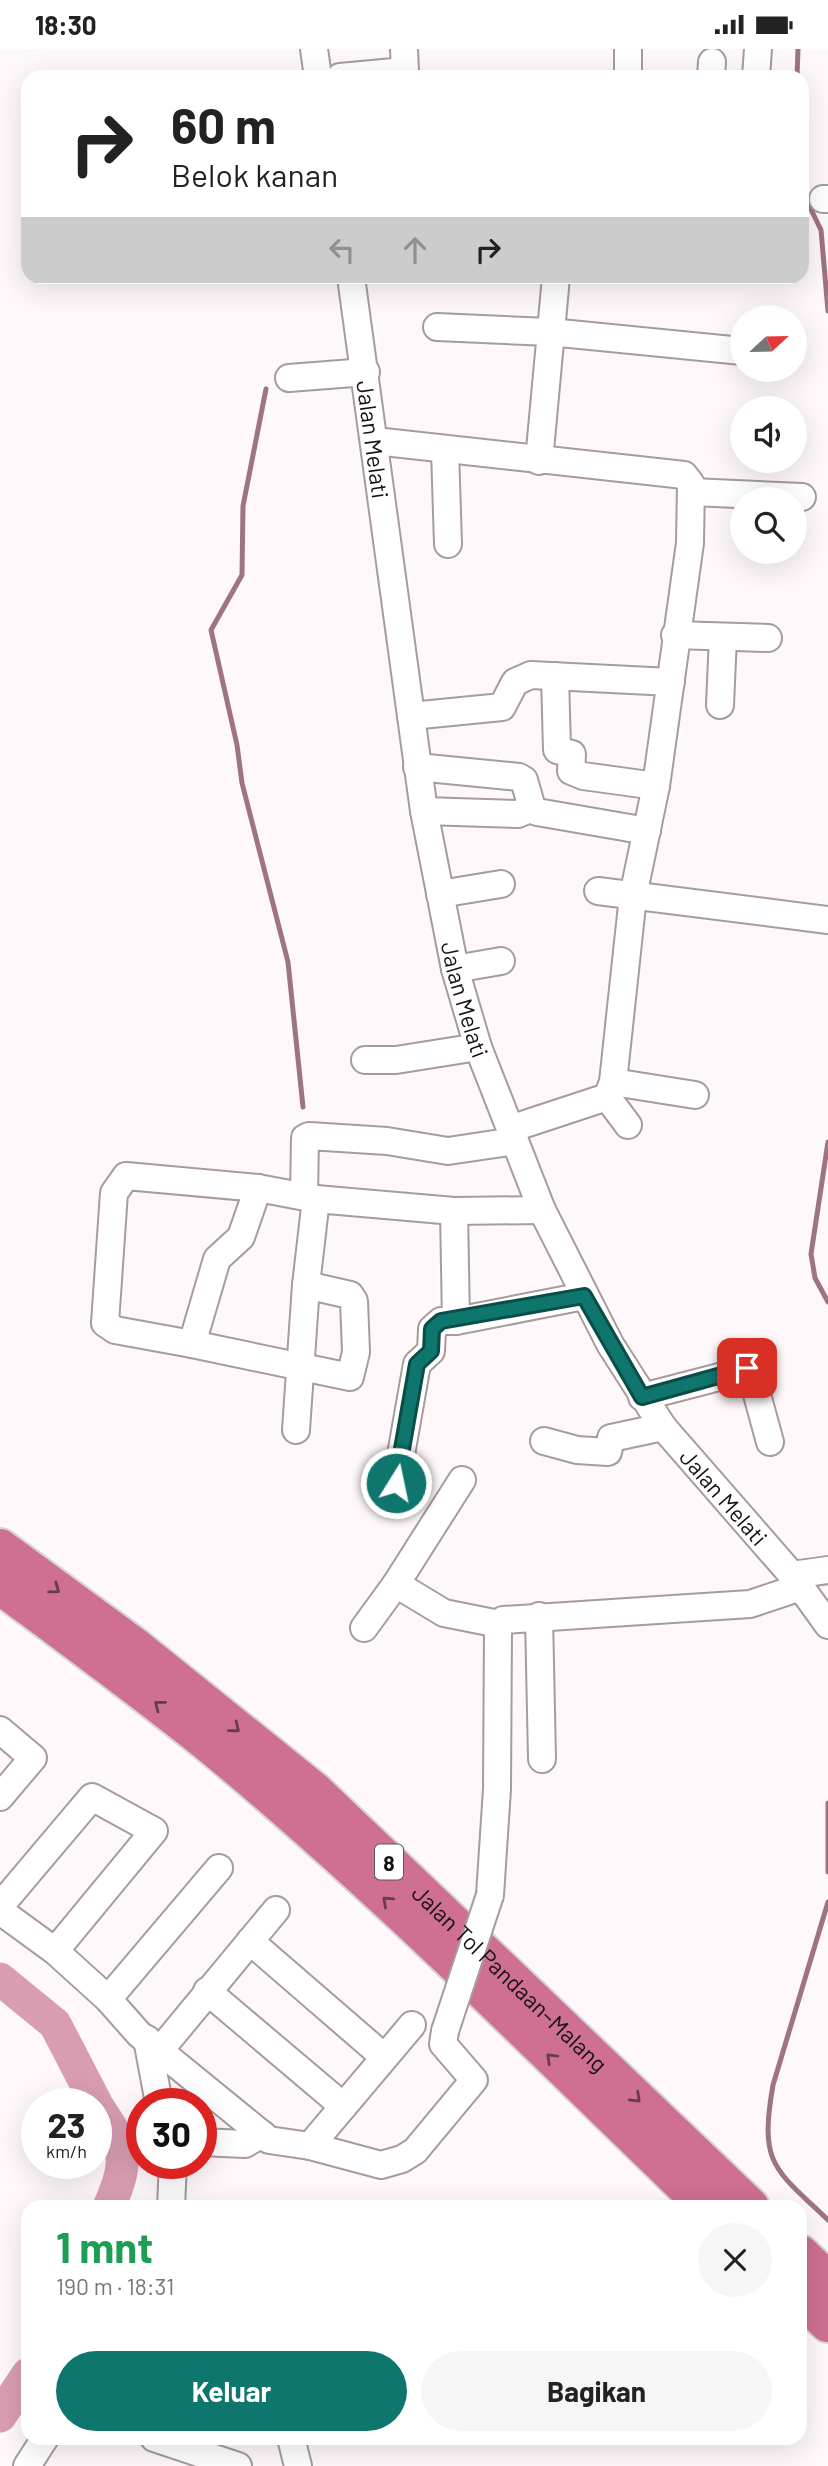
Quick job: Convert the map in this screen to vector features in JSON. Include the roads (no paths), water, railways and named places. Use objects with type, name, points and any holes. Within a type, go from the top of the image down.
[{"type":"highway","name":"Jalan Tol Pandaan–Malang","points":[[0,1548],[135,1647],[314,1791],[743,2200]]},
{"type":"highway","name":"Jalan Tol Pandaan–Malang","points":[[0,1585],[206,1742],[298,1821],[414,1926],[700,2200]]},
{"type":"highway","points":[[807,2261],[828,2281]]},
{"type":"highway","points":[[807,2303],[828,2323]]},
{"type":"street","points":[[314,49],[317,70]]},
{"type":"street","points":[[404,49],[405,70]]},
{"type":"street","points":[[628,49],[628,70]]},
{"type":"street","points":[[756,70],[758,49]]},
{"type":"street","name":"Jalan Melati","points":[[352,284],[424,811],[455,968],[478,1047],[542,1210],[584,1296],[642,1397],[655,1429],[797,1581],[828,1625]]},
{"type":"street","points":[[539,461],[555,284]]},
{"type":"street","points":[[437,327],[550,332],[730,350]]},
{"type":"street","points":[[289,378],[366,372]]},
{"type":"street","points":[[375,441],[684,475],[689,480],[692,492],[690,543],[675,635],[656,786],[633,896],[610,1089],[628,1125]]},
{"type":"street","points":[[445,450],[448,544]]},
{"type":"street","points":[[692,492],[730,494]]},
{"type":"street","points":[[675,635],[768,638]]},
{"type":"street","points":[[720,705],[723,637]]},
{"type":"street","points":[[411,716],[502,707],[519,678],[555,676],[671,682]]},
{"type":"street","points":[[555,676],[557,750],[572,754],[571,771],[583,776],[656,786]]},
{"type":"street","points":[[417,767],[519,777],[524,780],[531,808],[537,812],[647,831]]},
{"type":"street","points":[[424,811],[518,814],[531,808]]},
{"type":"street","points":[[440,894],[501,884]]},
{"type":"street","points":[[598,891],[828,920]]},
{"type":"street","points":[[455,968],[501,961]]},
{"type":"street","points":[[365,1060],[396,1060],[478,1047]]},
{"type":"street","points":[[296,1430],[306,1285],[308,1194],[305,1138],[309,1136],[387,1141],[448,1150],[512,1135],[610,1089],[695,1094]]},
{"type":"street","points":[[306,1285],[350,1295],[355,1309],[355,1352],[350,1377],[106,1326],[114,1193],[128,1176],[454,1211],[542,1210]]},
{"type":"street","points":[[192,1344],[217,1259],[241,1237],[258,1188]]},
{"type":"street","points":[[454,1211],[456,1321]]},
{"type":"street","points":[[396,1483],[417,1364],[431,1351],[432,1329],[441,1321],[456,1321],[584,1296]]},
{"type":"street","points":[[642,1397],[750,1369],[770,1442]]},
{"type":"street","points":[[544,1441],[577,1450],[608,1452],[611,1439],[655,1429]]},
{"type":"street","points":[[364,1627],[396,1584],[462,1480]]},
{"type":"street","points":[[396,1584],[444,1613],[499,1624],[509,1618],[750,1604],[797,1581],[828,1570]]},
{"type":"street","points":[[539,1616],[542,1759]]},
{"type":"street","points":[[0,1911],[55,1951],[154,2044],[269,2140],[310,2146],[381,2165],[402,2159],[415,2151],[474,2080],[443,2044],[490,1895],[497,1789],[499,1624]]},
{"type":"street","points":[[0,1730],[33,1758],[0,1797]]},
{"type":"street","points":[[0,1906],[92,1797],[154,1831],[55,1951]]},
{"type":"street","points":[[108,1999],[219,1868]]},
{"type":"street","points":[[158,2088],[154,2044],[207,1991],[276,1910]]},
{"type":"street","points":[[250,1941],[384,2057]]},
{"type":"street","points":[[207,1991],[343,2106]]},
{"type":"street","points":[[310,2146],[412,2025]]},
{"type":"street","points":[[217,2143],[245,2144],[262,2134]]},
{"type":"street","points":[[171,2200],[172,2179]]},
{"type":"street","points":[[27,2466],[40,2445]]},
{"type":"street","points":[[175,2445],[238,2466]]},
{"type":"street","points":[[293,2445],[298,2466]]},
{"type":"waterway","points":[[797,70],[798,49]]},
{"type":"waterway","points":[[809,205],[821,230],[828,311]]},
{"type":"waterway","points":[[266,389],[243,506],[242,575],[211,630],[237,745],[242,783],[288,962],[303,1107]]},
{"type":"waterway","points":[[828,1142],[811,1254],[815,1278],[828,1302]]},
{"type":"waterway","points":[[828,1803],[828,1872]]},
{"type":"waterway","points":[[828,1902],[773,2085],[768,2133],[770,2149],[783,2176],[828,2220]]},
{"type":"waterway","points":[[0,1979],[55,2024],[88,2088]]},
{"type":"waterway","points":[[112,2129],[119,2142],[122,2164],[112,2200]]},
{"type":"waterway","points":[[0,2416],[21,2384]]}]
